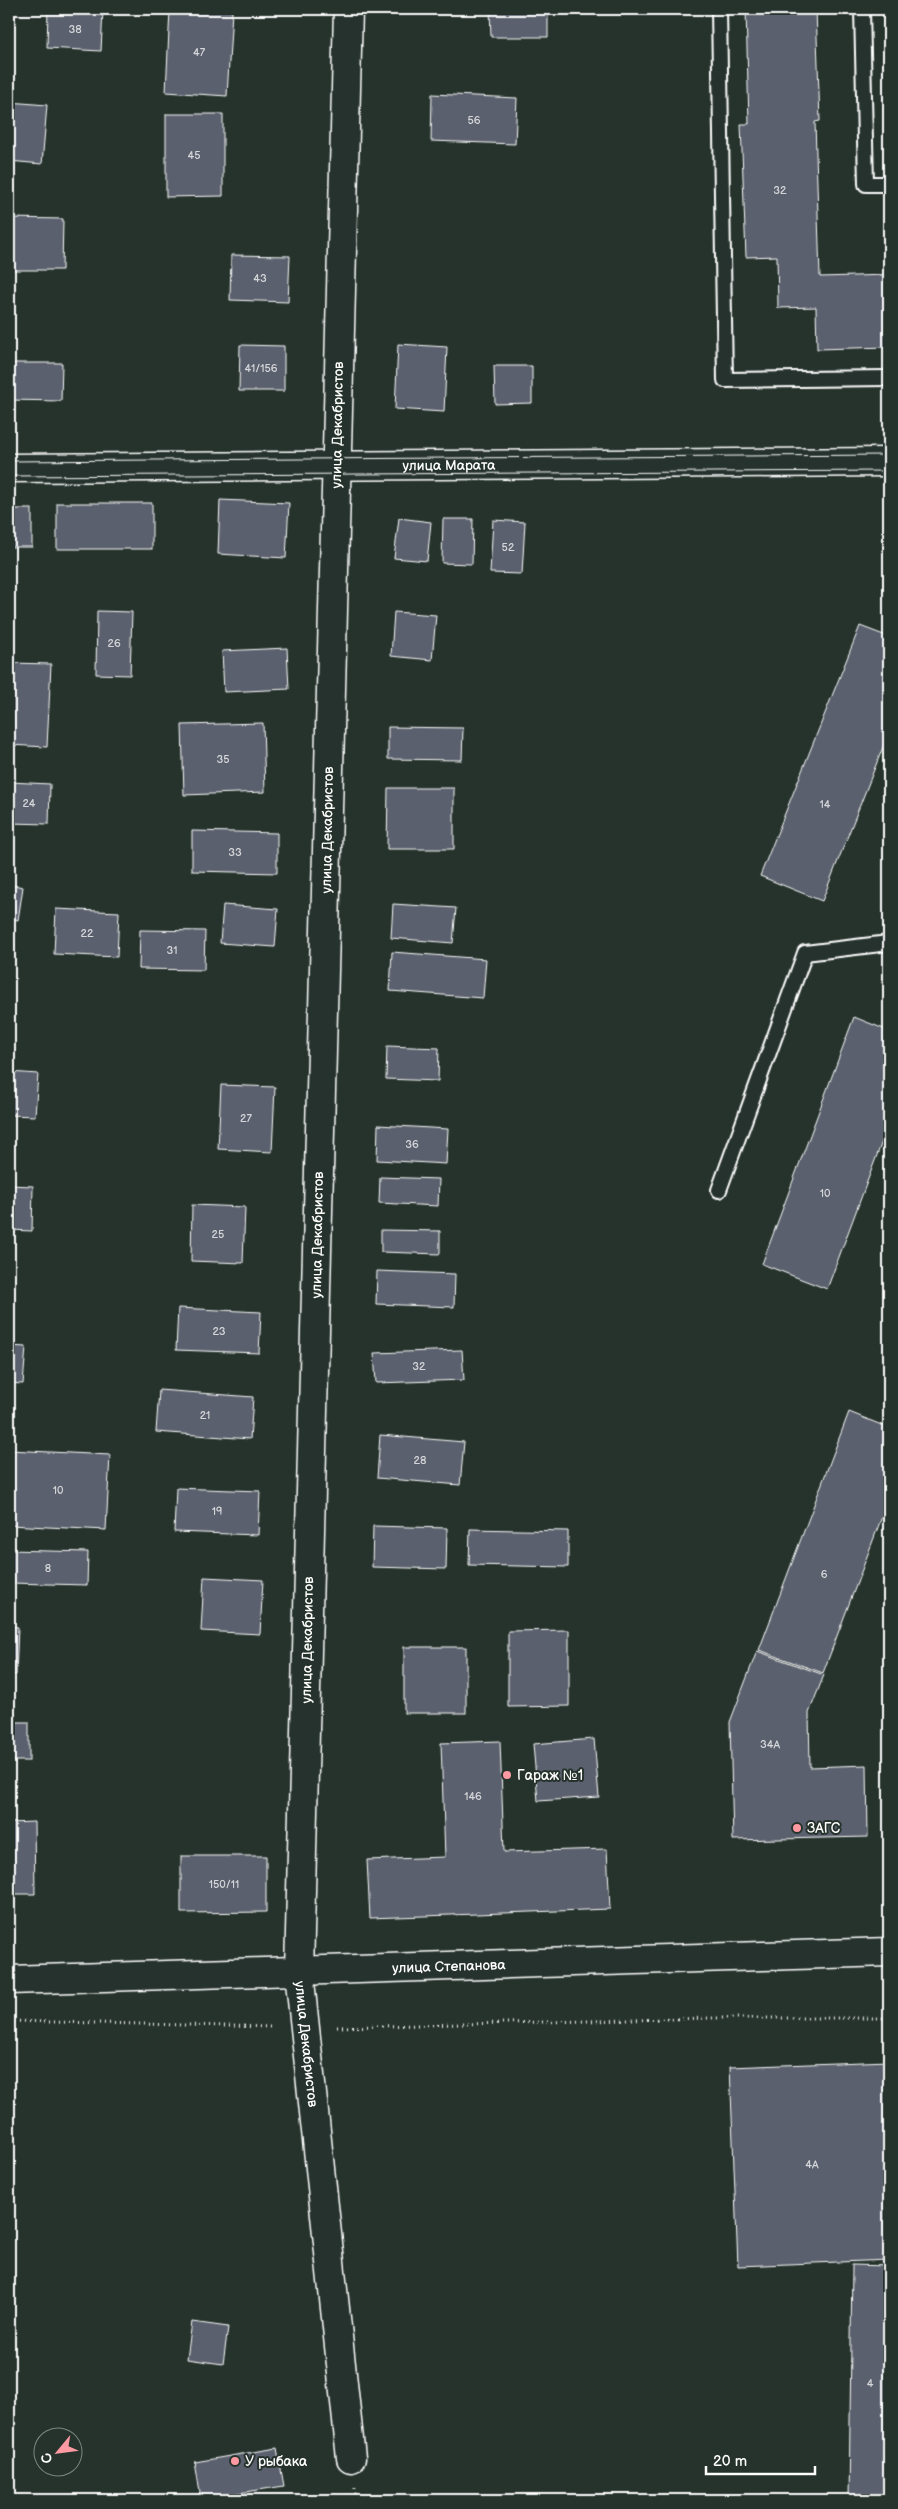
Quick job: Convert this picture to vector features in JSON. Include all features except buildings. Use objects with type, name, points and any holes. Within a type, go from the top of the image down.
[{"type":"street","name":"улица Декабристов","points":[[348,9],[299,1972],[351,2458]]},
{"type":"street","name":"улица Марата","points":[[9,468],[889,462]]},
{"type":"street","name":"улица Степанова","points":[[9,1980],[889,1952]]},
{"type":"lane","points":[[719,9],[725,380],[889,378]]},
{"type":"lane","points":[[862,9],[866,184],[889,184]]},
{"type":"lane","points":[[719,1190],[805,953],[889,942]]},
{"type":"path","points":[[9,2021],[305,2028],[713,2018],[889,2018]]},
{"type":"tram line","points":[[9,461],[889,455]]},
{"type":"tram line","points":[[9,476],[889,471]]},
{"type":"place","name":"Гараж №1","points":[[507,1775]]},
{"type":"place","name":"ЗАГС","points":[[797,1828]]},
{"type":"place","name":"У рыбака","points":[[235,2461]]}]
